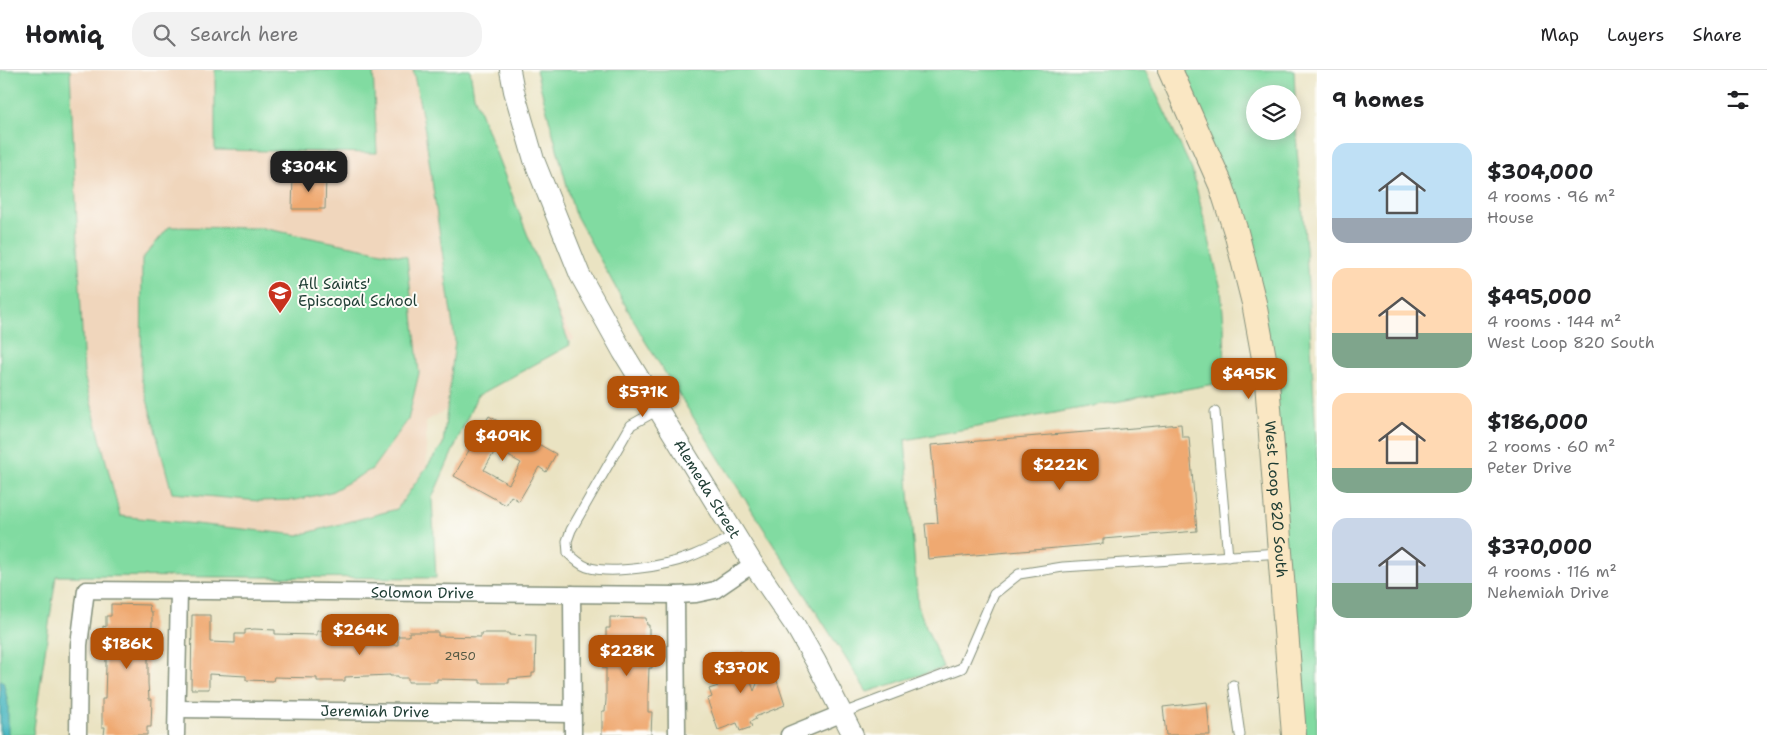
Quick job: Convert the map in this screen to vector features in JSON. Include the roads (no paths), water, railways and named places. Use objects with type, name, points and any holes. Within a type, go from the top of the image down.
[{"type":"main road","name":"West Loop 820 South","points":[[1170,70],[1221,185],[1236,232],[1254,303],[1266,369],[1294,735]]},
{"type":"street","name":"Alemeda Street","points":[[510,70],[514,91],[534,160],[580,275],[658,410],[752,564],[796,627],[843,712],[852,735]]},
{"type":"street","name":"Solomon Drive","points":[[78,735],[78,645],[86,590],[676,595],[696,594],[715,590],[752,564]]},
{"type":"street","points":[[176,735],[179,591]]},
{"type":"street","points":[[572,594],[573,735]]},
{"type":"street","points":[[676,595],[677,735]]},
{"type":"street","name":"Jeremiah Drive","points":[[177,709],[572,714]]},
{"type":"street","points":[[789,735],[843,712]]},
{"type":"lane","points":[[658,410],[631,425],[571,530],[567,542],[568,553],[586,567],[606,570],[636,568],[664,564],[690,557],[735,535]]},
{"type":"lane","points":[[1215,412],[1228,557]]},
{"type":"lane","points":[[843,712],[962,668],[994,594],[1019,574],[1063,567],[1280,554]]},
{"type":"lane","points":[[1234,685],[1240,735]]},
{"type":"water","points":[[0,680],[3,681],[8,703],[8,735],[0,735]]},
{"type":"place","name":"All Saints' Episcopal School","points":[[280,314]]}]
